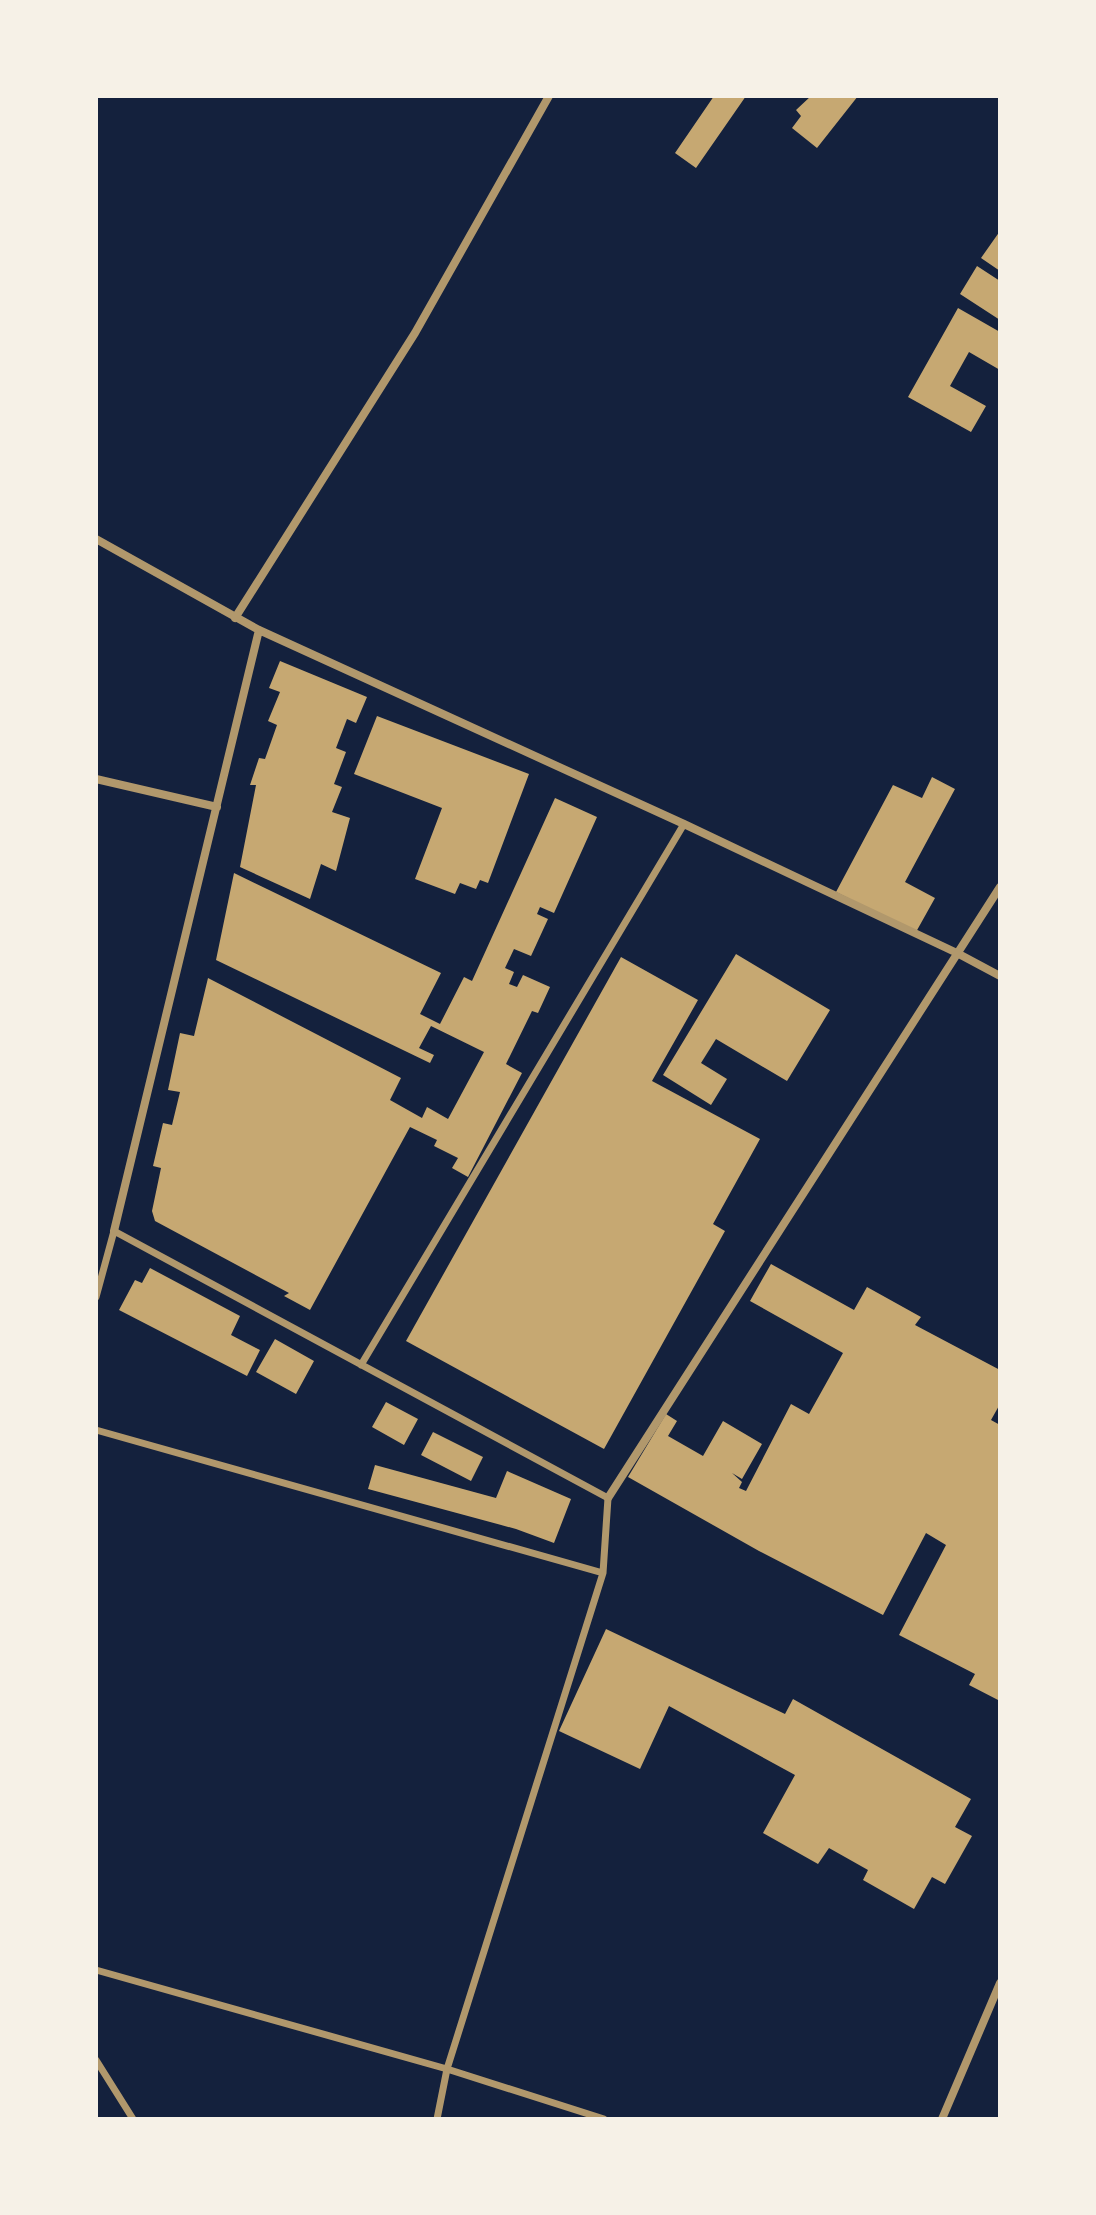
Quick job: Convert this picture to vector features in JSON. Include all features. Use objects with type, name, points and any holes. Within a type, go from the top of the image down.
[{"type":"street","points":[[235,618],[415,333],[549,96]]},
{"type":"street","points":[[96,539],[259,630],[684,824],[1000,976]]},
{"type":"street","points":[[96,1297],[259,630]]},
{"type":"street","points":[[96,779],[217,807]]},
{"type":"street","points":[[361,1365],[684,824]]},
{"type":"street","points":[[437,2119],[447,2069],[603,1573],[608,1498],[1000,887]]},
{"type":"street","points":[[114,1231],[608,1498]]},
{"type":"street","points":[[96,1430],[603,1573]]},
{"type":"street","points":[[96,1970],[447,2069],[604,2119]]},
{"type":"street","points":[[942,2119],[1000,1983]]},
{"type":"street","points":[[96,2060],[133,2119]]},
{"type":"building","points":[[714,96],[746,96],[696,168],[675,153]]},
{"type":"building","points":[[811,96],[858,96],[817,148],[792,128],[801,116],[796,110]]},
{"type":"building","points":[[1000,231],[1000,271],[981,258]]},
{"type":"building","points":[[977,266],[1000,281],[1000,320],[960,294]]},
{"type":"building","points":[[958,308],[1000,332],[1000,370],[969,352],[950,386],[986,406],[971,432],[908,397]]},
{"type":"building","points":[[280,661],[367,697],[356,723],[347,719],[336,748],[346,752],[334,784],[342,787],[332,812],[350,818],[336,871],[321,864],[310,899],[240,867],[256,785],[250,785],[259,758],[265,759],[277,725],[268,721],[280,692],[269,688]]},
{"type":"building","points":[[377,716],[529,774],[488,883],[480,880],[476,889],[460,883],[455,894],[415,879],[442,808],[354,774]]},
{"type":"building","points":[[932,777],[955,789],[905,882],[935,898],[916,932],[836,892],[893,785],[922,798]]},
{"type":"building","points":[[555,798],[597,817],[554,913],[540,907],[537,914],[548,919],[531,956],[514,949],[505,968],[514,972],[509,984],[517,987],[523,975],[550,987],[538,1013],[532,1011],[506,1064],[522,1073],[468,1177],[452,1168],[458,1158],[434,1146],[437,1140],[410,1127],[310,1310],[284,1296],[289,1293],[155,1221],[152,1211],[161,1168],[153,1166],[163,1123],[172,1125],[180,1092],[168,1090],[180,1033],[194,1036],[208,978],[401,1078],[390,1100],[422,1118],[427,1107],[448,1119],[484,1052],[431,1026],[419,1048],[434,1055],[430,1063],[216,960],[234,873],[441,973],[420,1014],[440,1024],[464,977],[472,981]]},
{"type":"building","points":[[736,954],[830,1010],[787,1081],[716,1039],[701,1063],[727,1079],[711,1105],[663,1075]]},
{"type":"building","points":[[621,957],[698,1000],[652,1081],[760,1139],[713,1224],[725,1231],[604,1449],[406,1341]]},
{"type":"building","points":[[771,1264],[854,1310],[867,1287],[921,1317],[915,1325],[1000,1370],[1000,1404],[991,1420],[1000,1425],[1000,1701],[969,1685],[975,1674],[899,1635],[946,1545],[926,1533],[883,1615],[759,1551],[628,1477],[666,1414],[677,1421],[668,1436],[703,1456],[723,1421],[762,1444],[742,1479],[732,1473],[742,1482],[739,1488],[746,1491],[791,1404],[809,1414],[843,1353],[750,1301]]},
{"type":"building","points":[[150,1268],[240,1316],[231,1335],[260,1350],[247,1376],[119,1310],[135,1280],[142,1283]]},
{"type":"building","points":[[275,1339],[314,1361],[296,1394],[256,1372]]},
{"type":"building","points":[[386,1402],[418,1419],[404,1445],[372,1427]]},
{"type":"building","points":[[433,1432],[483,1457],[471,1481],[421,1455]]},
{"type":"building","points":[[375,1465],[496,1498],[507,1471],[571,1499],[554,1543],[516,1529],[368,1489]]},
{"type":"building","points":[[606,1629],[785,1714],[793,1699],[971,1799],[955,1827],[972,1836],[945,1884],[932,1877],[914,1909],[863,1880],[868,1870],[829,1848],[818,1864],[763,1833],[795,1775],[669,1706],[640,1769],[559,1731]]}]
